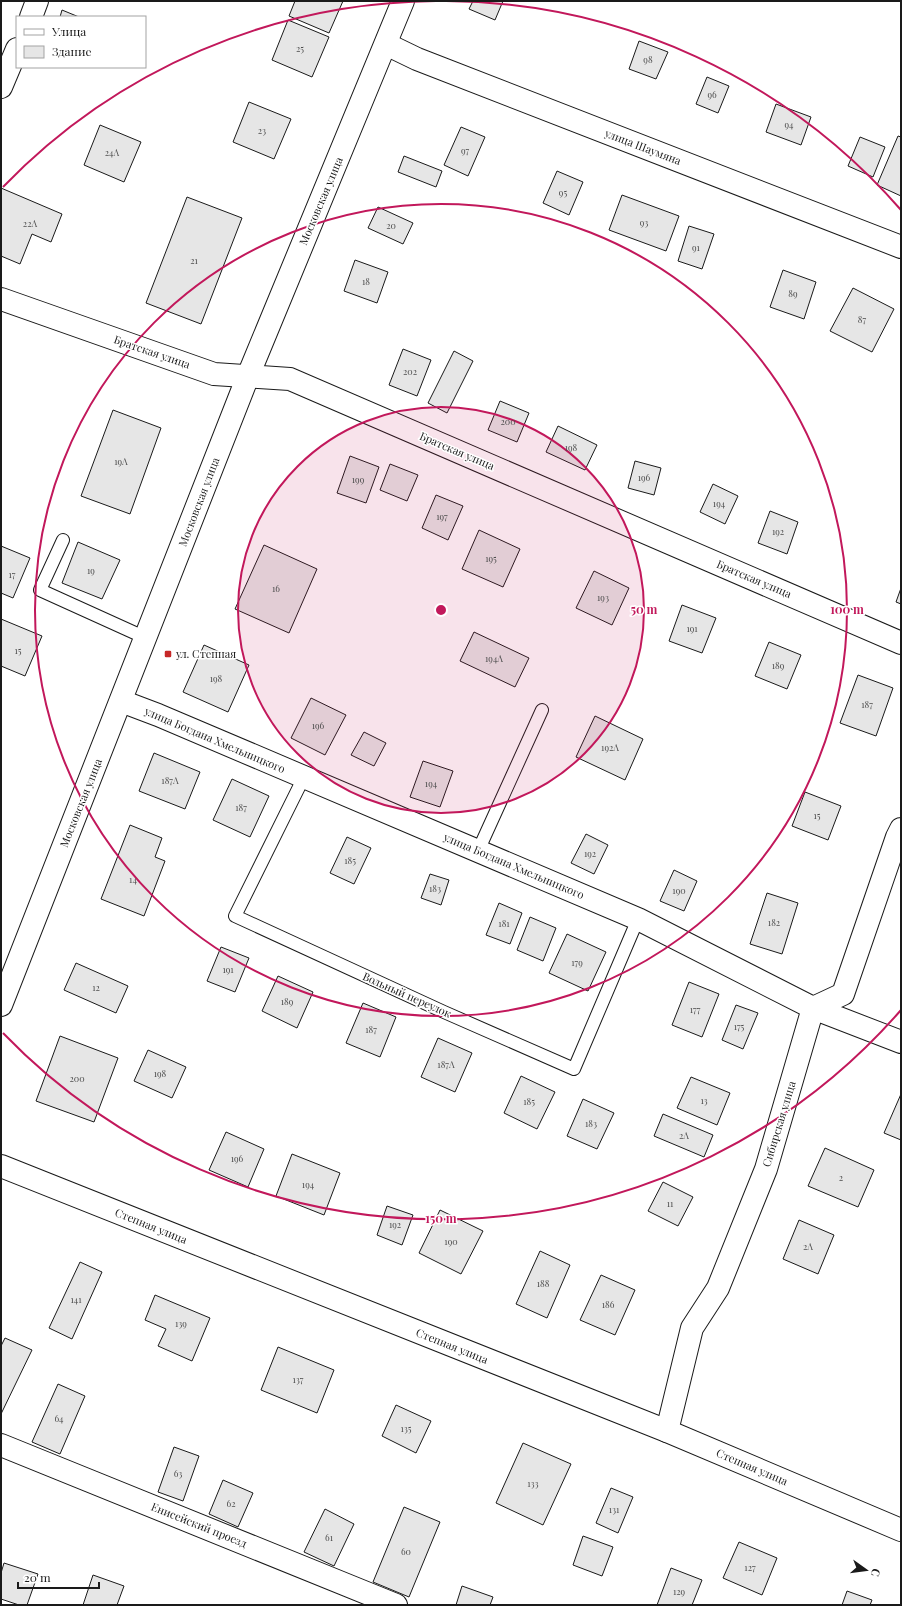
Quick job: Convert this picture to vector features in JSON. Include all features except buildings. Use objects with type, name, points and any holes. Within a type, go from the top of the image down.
[{"type":"street","points":[[31,16],[38,1]]},
{"type":"street","name":"Московская улица","points":[[1,1005],[248,376],[403,1]]},
{"type":"street","name":"улица Шаумяна","points":[[386,44],[417,59],[901,247]]},
{"type":"street","points":[[1,87],[16,51]]},
{"type":"street","name":"Братская улица","points":[[1,299],[214,374],[290,378],[901,643]]},
{"type":"street","name":"улица Богдана Хмельницкого","points":[[121,701],[158,715],[638,920],[813,1008],[901,1042]]},
{"type":"street","points":[[813,1008],[843,994],[901,829]]},
{"type":"street","name":"Сибирская улица","points":[[667,1432],[692,1328],[718,1288],[766,1169],[813,1008]]},
{"type":"street","name":"Степная улица","points":[[1,1166],[667,1432],[901,1530]]},
{"type":"street","name":"Енисейский проезд","points":[[1,1444],[396,1605]]},
{"type":"lane","points":[[63,540],[40,590],[146,638]]},
{"type":"lane","points":[[478,851],[542,710]]},
{"type":"lane","name":"Вольный переулок","points":[[304,777],[235,916],[444,1012],[574,1069],[638,920]]},
{"type":"place","name":"ул. Степная","points":[[168,654]]}]
